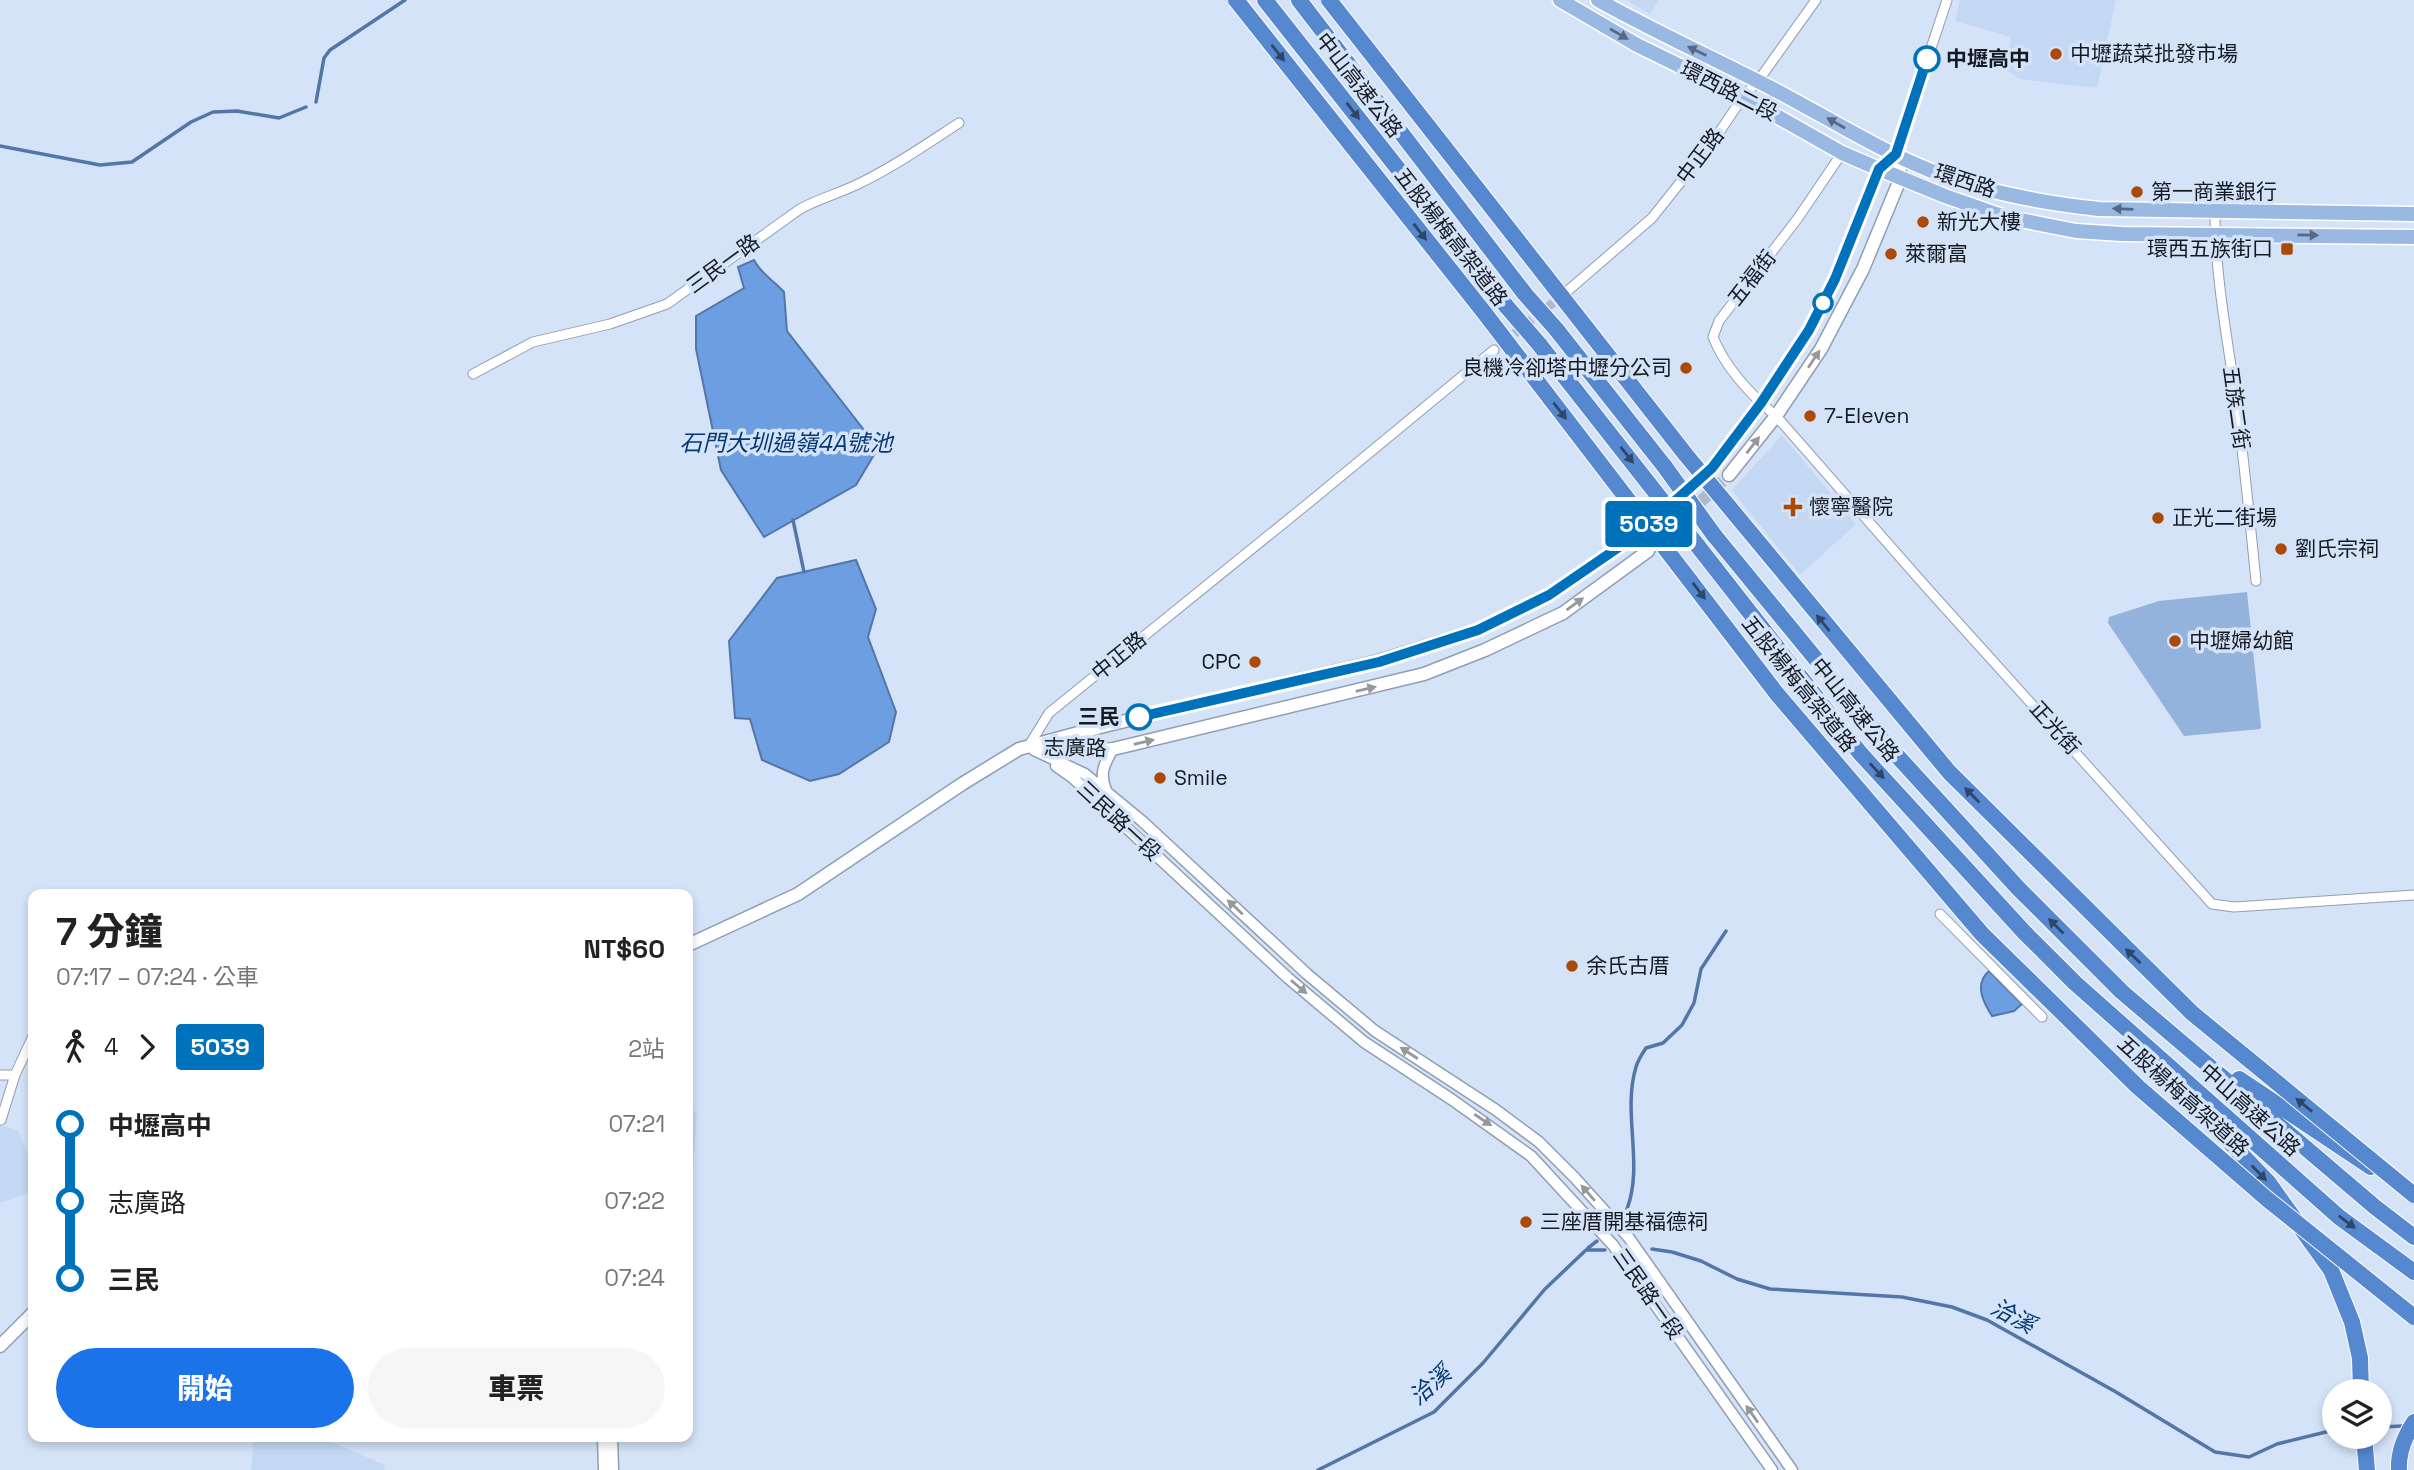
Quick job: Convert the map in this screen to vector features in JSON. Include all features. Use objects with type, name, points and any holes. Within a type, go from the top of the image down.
[{"type":"highway","name":"五股楊梅高架道路","points":[[1236,0],[1483,311],[1777,694],[1982,934],[2138,1087],[2267,1199],[2414,1317]]},
{"type":"highway","name":"中山高速公路","points":[[1265,0],[1860,753],[2024,932],[2076,983],[2339,1217],[2414,1272]]},
{"type":"highway","name":"中山高速公路","points":[[1299,0],[1525,293],[1665,467],[1714,535],[1879,736],[2018,888],[2122,992],[2375,1208],[2414,1237]]},
{"type":"highway","points":[[1329,0],[1686,455],[1949,772],[2192,1013],[2414,1195]]},
{"type":"highway","points":[[2076,983],[2268,1182],[2331,1270],[2352,1322],[2360,1358],[2361,1379]]},
{"type":"highway","points":[[2122,992],[2259,1094],[2414,1195]]},
{"type":"highway","points":[[2399,1470],[2407,1432],[2414,1422]]},
{"type":"highway","points":[[2365,1449],[2367,1470]]},
{"type":"main road","name":"環西路二段","points":[[1560,0],[1637,45],[1743,97],[1842,153],[1901,177]]},
{"type":"main road","name":"環西路二段","points":[[1598,0],[1758,81],[1868,142],[1896,154]]},
{"type":"main road","points":[[1712,468],[1761,403],[1809,330],[1835,279],[1879,169],[1896,154],[1901,177],[1863,269],[1821,349],[1776,416],[1729,475]]},
{"type":"main road","name":"環西路","points":[[1896,154],[1933,172],[1982,188],[2049,204],[2099,209],[2414,214]]},
{"type":"main road","name":"環西路","points":[[1901,177],[1993,213],[2076,231],[2414,237]]},
{"type":"main road","name":"志廣路","points":[[1028,747],[1104,726],[1379,662],[1478,630],[1549,595],[1638,534]]},
{"type":"main road","name":"志廣路","points":[[1028,747],[1087,751],[1113,749],[1424,674],[1485,650],[1563,612],[1648,551]]},
{"type":"main road","points":[[693,943],[798,894],[969,780],[1019,749],[1028,747]]},
{"type":"main road","points":[[0,1346],[28,1318]]},
{"type":"street","name":"中正路","points":[[1564,294],[1652,218],[1714,140],[1816,0]]},
{"type":"street","points":[[1896,154],[1947,0]]},
{"type":"street","name":"三民一路","points":[[473,374],[533,342],[610,324],[667,304],[800,209],[855,186],[899,162],[959,123]]},
{"type":"street","name":"五福街","points":[[1761,403],[1720,354],[1713,337],[1719,321],[1798,218],[1842,153]]},
{"type":"street","name":"五族二街","points":[[2216,212],[2215,234],[2256,582]]},
{"type":"street","name":"中正路","points":[[1028,747],[1049,713],[1494,350]]},
{"type":"street","name":"正光街","points":[[1761,403],[1776,416],[2212,904],[2234,907],[2414,895]]},
{"type":"street","name":"三民路一段","points":[[1028,747],[1085,774],[1142,821],[1307,974],[1375,1031],[1496,1110],[1539,1142],[1629,1238],[1792,1470]]},
{"type":"street","name":"三民路一段","points":[[1028,747],[1073,778],[1287,978],[1364,1042],[1531,1156],[1613,1245],[1772,1470]]},
{"type":"street","points":[[1107,793],[1102,781],[1103,766],[1113,749]]},
{"type":"street","points":[[1940,915],[2042,1017]]},
{"type":"street","points":[[1,1121],[15,1075],[28,1047]]},
{"type":"street","points":[[0,1075],[15,1075]]},
{"type":"street","points":[[1613,1245],[1629,1238]]},
{"type":"street","points":[[603,1442],[604,1470]]},
{"type":"street","points":[[612,1442],[613,1470]]},
{"type":"shaded area","points":[[1626,0],[1659,0],[1650,14]]},
{"type":"shaded area","name":"中壢蔬菜批發市場","points":[[1960,0],[2116,0],[2097,88],[2020,79],[2006,70],[2011,37],[1955,21]]},
{"type":"shaded area","name":"懷寧醫院","points":[[1782,435],[1856,524],[1800,575],[1732,490]]},
{"type":"shaded area","points":[[2247,592],[2261,727],[2184,736],[2108,623],[2109,617],[2159,601]]},
{"type":"shaded area","points":[[697,1111],[693,1168],[693,1112]]},
{"type":"shaded area","points":[[0,1125],[18,1130],[28,1154],[28,1193],[0,1203]]},
{"type":"shaded area","points":[[254,1442],[332,1442],[385,1465],[384,1470],[251,1470]]},
{"type":"water","name":"石門大圳過嶺4A號池","points":[[754,260],[784,292],[787,331],[878,448],[856,485],[764,537],[721,470],[696,349],[696,316],[744,288],[738,267]]},
{"type":"water","points":[[856,560],[876,609],[868,637],[896,712],[889,742],[839,774],[810,781],[762,760],[750,719],[735,718],[729,641],[777,578]]},
{"type":"water","points":[[1989,971],[2022,1004],[2014,1011],[1992,1016],[1983,999],[1981,987],[1984,976]]},
{"type":"waterway","points":[[316,102],[324,58],[330,50],[405,0]]},
{"type":"waterway","points":[[0,146],[100,165],[132,162],[191,122],[213,112],[237,111],[279,118],[306,107]]},
{"type":"waterway","points":[[793,520],[804,572]]},
{"type":"waterway","points":[[1627,1209],[1634,1174],[1631,1102],[1637,1064],[1646,1048],[1663,1043],[1682,1025],[1694,1003],[1701,969],[1726,931]]},
{"type":"waterway","points":[[1588,1248],[1597,1241]]},
{"type":"waterway","name":"洽溪","points":[[1652,1249],[1701,1261],[1737,1279],[1770,1289],[1902,1297],[1952,1307],[1987,1320],[2116,1392],[2215,1452],[2249,1457],[2277,1444],[2322,1433]]},
{"type":"waterway","name":"洽溪","points":[[1318,1470],[1434,1412],[1483,1363],[1545,1289],[1586,1250],[1605,1250]]},
{"type":"waterway","name":"洽溪","points":[[2392,1426],[2403,1426]]},
{"type":"tunnel","points":[[1504,342],[1564,294]]},
{"type":"tunnel","points":[[1642,531],[1709,470]]},
{"type":"tunnel","points":[[1648,551],[1729,475]]},
{"type":"bus line","name":"5039","points":[[1139,717],[1379,662],[1478,630],[1549,595],[1638,534],[1712,468],[1761,403],[1809,330],[1835,279],[1879,169],[1896,154],[1927,59]]},
{"type":"place","name":"中壢蔬菜批發市場","points":[[2056,54]]},
{"type":"place","name":"中壢高中","points":[[1927,59]]},
{"type":"place","name":"第一商業銀行","points":[[2137,192]]},
{"type":"place","name":"新光大樓","points":[[1923,222]]},
{"type":"place","name":"環西五族街口","points":[[2287,249]]},
{"type":"place","name":"萊爾富","points":[[1891,254]]},
{"type":"place","name":"良機冷卻塔中壢分公司","points":[[1686,368]]},
{"type":"place","name":"7-Eleven","points":[[1810,416]]},
{"type":"place","name":"懷寧醫院","points":[[1793,507]]},
{"type":"place","name":"正光二街場","points":[[2158,518]]},
{"type":"place","name":"劉氏宗祠","points":[[2281,549]]},
{"type":"place","name":"中壢婦幼館","points":[[2175,641]]},
{"type":"place","name":"CPC","points":[[1255,662]]},
{"type":"place","name":"三民","points":[[1139,717]]},
{"type":"place","name":"Smile","points":[[1160,778]]},
{"type":"place","name":"余氏古厝","points":[[1572,966]]},
{"type":"place","name":"三座厝開基福德祠","points":[[1526,1222]]}]
